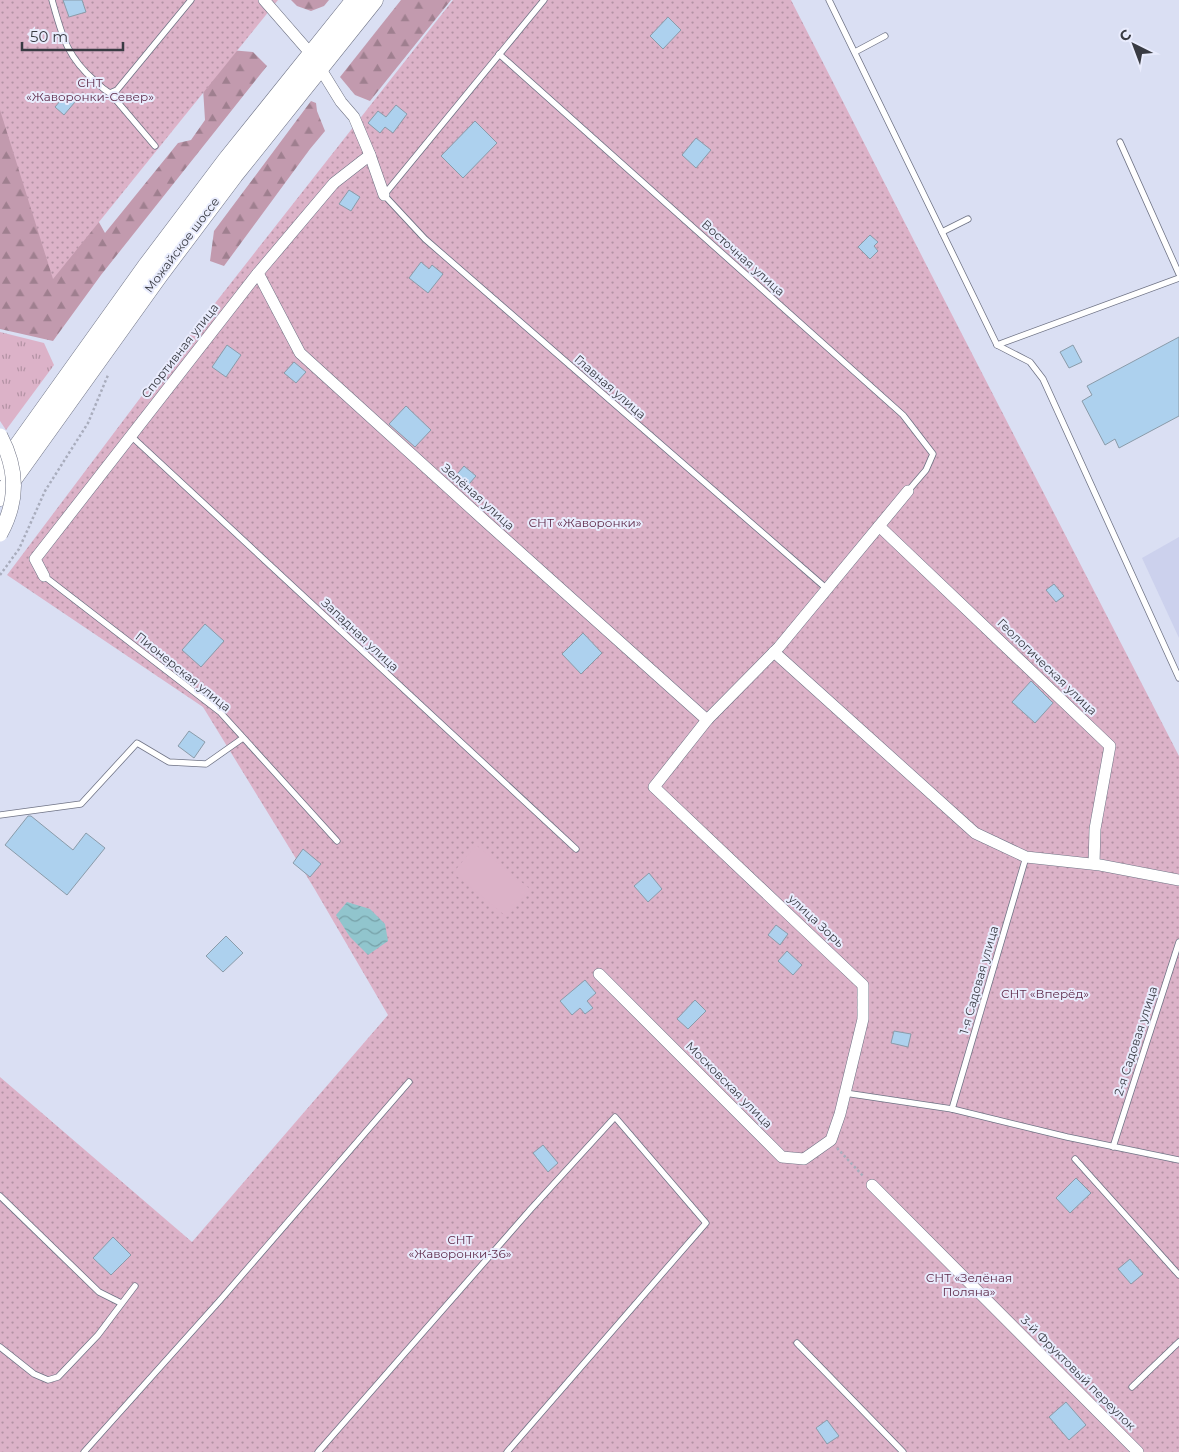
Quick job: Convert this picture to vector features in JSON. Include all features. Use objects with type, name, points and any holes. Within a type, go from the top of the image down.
[{"type":"main road","name":"Можайское шоссе","points":[[0,497],[165,267],[234,175],[315,61],[355,0]]},
{"type":"main road","name":"Можайское шоссе","points":[[0,471],[146,267],[226,161],[315,61],[374,0]]},
{"type":"main road","points":[[0,436],[14,471],[14,490],[11,511],[0,534]]},
{"type":"street","points":[[268,4],[315,61],[341,102],[354,117],[384,195]]},
{"type":"street","name":"Спортивная улица","points":[[44,576],[35,559],[258,273],[334,183],[370,155]]},
{"type":"street","name":"Зелёная улица","points":[[258,273],[300,353],[707,720]]},
{"type":"street","points":[[707,720],[774,652],[908,491]]},
{"type":"street","name":"Геологическая улица","points":[[879,526],[1110,746],[1095,829],[1094,864]]},
{"type":"street","points":[[774,652],[975,832],[1026,857],[1094,864],[1179,880]]},
{"type":"street","name":"улица Зорь","points":[[707,720],[654,787],[863,985],[863,1019],[840,1114],[831,1140]]},
{"type":"street","name":"Московская улица","points":[[599,974],[782,1157],[804,1159],[831,1140]]},
{"type":"street","name":"3-й Фруктовый переулок","points":[[872,1186],[1138,1452]]},
{"type":"lane","points":[[52,0],[66,46],[72,58],[90,78],[110,93],[155,146]]},
{"type":"lane","points":[[110,93],[117,90],[191,0]]},
{"type":"lane","points":[[384,195],[544,0]]},
{"type":"lane","points":[[829,0],[997,345],[1030,362],[1043,379],[1179,678]]},
{"type":"lane","points":[[855,52],[885,36]]},
{"type":"lane","name":"Восточная улица","points":[[499,54],[903,415],[933,454],[926,470],[908,491]]},
{"type":"lane","points":[[997,345],[1179,276],[1120,142]]},
{"type":"lane","name":"Главная улица","points":[[384,195],[424,239],[827,589]]},
{"type":"lane","points":[[942,232],[968,218]]},
{"type":"lane","name":"Западная улица","points":[[131,436],[576,848]]},
{"type":"lane","name":"Пионерская улица","points":[[44,576],[220,712],[337,841]]},
{"type":"lane","points":[[0,815],[81,804],[137,743],[169,762],[206,764],[243,738]]},
{"type":"lane","name":"1-я Садовая улица","points":[[952,1109],[1026,857]]},
{"type":"lane","name":"2-я Садовая улица","points":[[1113,1147],[1179,942]]},
{"type":"lane","points":[[84,1452],[410,1082]]},
{"type":"lane","points":[[845,1092],[952,1109],[1113,1147],[1179,1160]]},
{"type":"lane","points":[[318,1452],[530,1210],[615,1117],[706,1223],[507,1452]]},
{"type":"lane","points":[[1075,1159],[1179,1275]]},
{"type":"lane","points":[[0,1196],[99,1292],[121,1303]]},
{"type":"lane","points":[[0,1347],[34,1374],[48,1380],[58,1377],[98,1335],[136,1286]]},
{"type":"lane","points":[[1132,1387],[1179,1342]]},
{"type":"lane","points":[[797,1343],[903,1452]]},
{"type":"path","points":[[0,575],[19,549],[45,491],[88,423],[109,370]]},
{"type":"path","points":[[831,1140],[872,1186]]},
{"type":"shaded area","points":[[1179,537],[1179,638],[1142,558]]},
{"type":"green space","name":"СНТ «Жаворонки-Север»","points":[[0,0],[278,0],[53,279],[0,110]]},
{"type":"green space","points":[[291,0],[329,0],[324,6],[311,11],[297,6]]},
{"type":"green space","points":[[401,0],[451,0],[370,101],[355,95],[340,77]]},
{"type":"green space","name":"СНТ «Жаворонки»","points":[[453,0],[791,0],[1179,756],[1179,1452],[0,1452],[0,1077],[192,1242],[388,1015],[314,888],[203,707],[7,575],[168,361]]},
{"type":"green space","points":[[0,45],[105,233],[178,143],[191,140],[205,120],[203,88],[230,50],[253,52],[267,66],[101,275],[53,341],[0,329]]},
{"type":"green space","points":[[311,101],[316,103],[325,131],[224,266],[210,261],[214,231]]},
{"type":"green space","points":[[0,332],[44,343],[54,365],[6,430],[0,421]]},
{"type":"green space","points":[[476,845],[530,889],[507,917],[453,873]]},
{"type":"water","points":[[347,902],[370,909],[385,924],[388,941],[368,955],[350,937],[336,915]]},
{"type":"building","points":[[63,0],[82,0],[86,12],[69,17]]},
{"type":"building","points":[[668,17],[681,30],[663,49],[650,36]]},
{"type":"building","points":[[66,94],[75,102],[64,115],[55,107]]},
{"type":"building","points":[[396,105],[407,114],[393,133],[385,127],[380,133],[368,123],[378,111],[386,117]]},
{"type":"building","points":[[475,121],[497,143],[463,178],[441,156]]},
{"type":"building","points":[[696,138],[711,150],[696,168],[682,155]]},
{"type":"building","points":[[349,190],[360,197],[351,211],[339,204]]},
{"type":"building","points":[[870,235],[878,242],[874,246],[878,251],[870,259],[858,247]]},
{"type":"building","points":[[421,262],[429,269],[432,265],[443,274],[428,293],[409,278]]},
{"type":"building","points":[[1179,337],[1179,416],[1119,448],[1115,439],[1105,445],[1082,401],[1092,395],[1087,386]]},
{"type":"building","points":[[227,345],[241,355],[226,377],[212,367]]},
{"type":"building","points":[[1073,345],[1082,362],[1069,368],[1060,352]]},
{"type":"building","points":[[294,362],[306,372],[296,383],[284,373]]},
{"type":"building","points":[[406,406],[431,430],[415,447],[389,424]]},
{"type":"building","points":[[464,466],[476,476],[463,491],[452,480]]},
{"type":"building","points":[[1054,584],[1064,596],[1056,602],[1046,590]]},
{"type":"building","points":[[205,624],[224,641],[201,667],[182,650]]},
{"type":"building","points":[[583,633],[602,653],[581,674],[562,654]]},
{"type":"building","points":[[1031,681],[1053,703],[1035,723],[1012,702]]},
{"type":"building","points":[[189,731],[205,742],[194,758],[178,746]]},
{"type":"building","points":[[28,816],[31,816],[73,850],[86,833],[105,848],[67,895],[5,845]]},
{"type":"building","points":[[303,849],[321,864],[310,877],[293,863]]},
{"type":"building","points":[[649,873],[662,889],[648,902],[634,886]]},
{"type":"building","points":[[776,925],[788,934],[780,945],[768,935]]},
{"type":"building","points":[[226,936],[243,953],[223,972],[206,956]]},
{"type":"building","points":[[787,951],[802,965],[793,975],[778,961]]},
{"type":"building","points":[[585,980],[596,993],[587,1001],[593,1008],[585,1014],[580,1008],[572,1015],[560,1001]]},
{"type":"building","points":[[695,1000],[706,1011],[688,1029],[677,1019]]},
{"type":"building","points":[[894,1031],[911,1034],[908,1047],[891,1043]]},
{"type":"building","points":[[543,1145],[558,1163],[548,1172],[533,1153]]},
{"type":"building","points":[[1076,1178],[1091,1193],[1070,1213],[1056,1198]]},
{"type":"building","points":[[113,1237],[131,1255],[111,1275],[93,1258]]},
{"type":"building","points":[[1130,1259],[1143,1274],[1131,1284],[1118,1269]]},
{"type":"building","points":[[1066,1402],[1086,1425],[1069,1440],[1049,1417]]},
{"type":"building","points":[[827,1420],[839,1436],[827,1444],[816,1428]]},
{"type":"park label","name":"СНТ «Вперёд»","points":[[1045,994]]},
{"type":"park label","name":"СНТ «Жаворонки-36»","points":[[460,1247]]},
{"type":"park label","name":"СНТ «Зелёная Поляна»","points":[[969,1285]]}]
